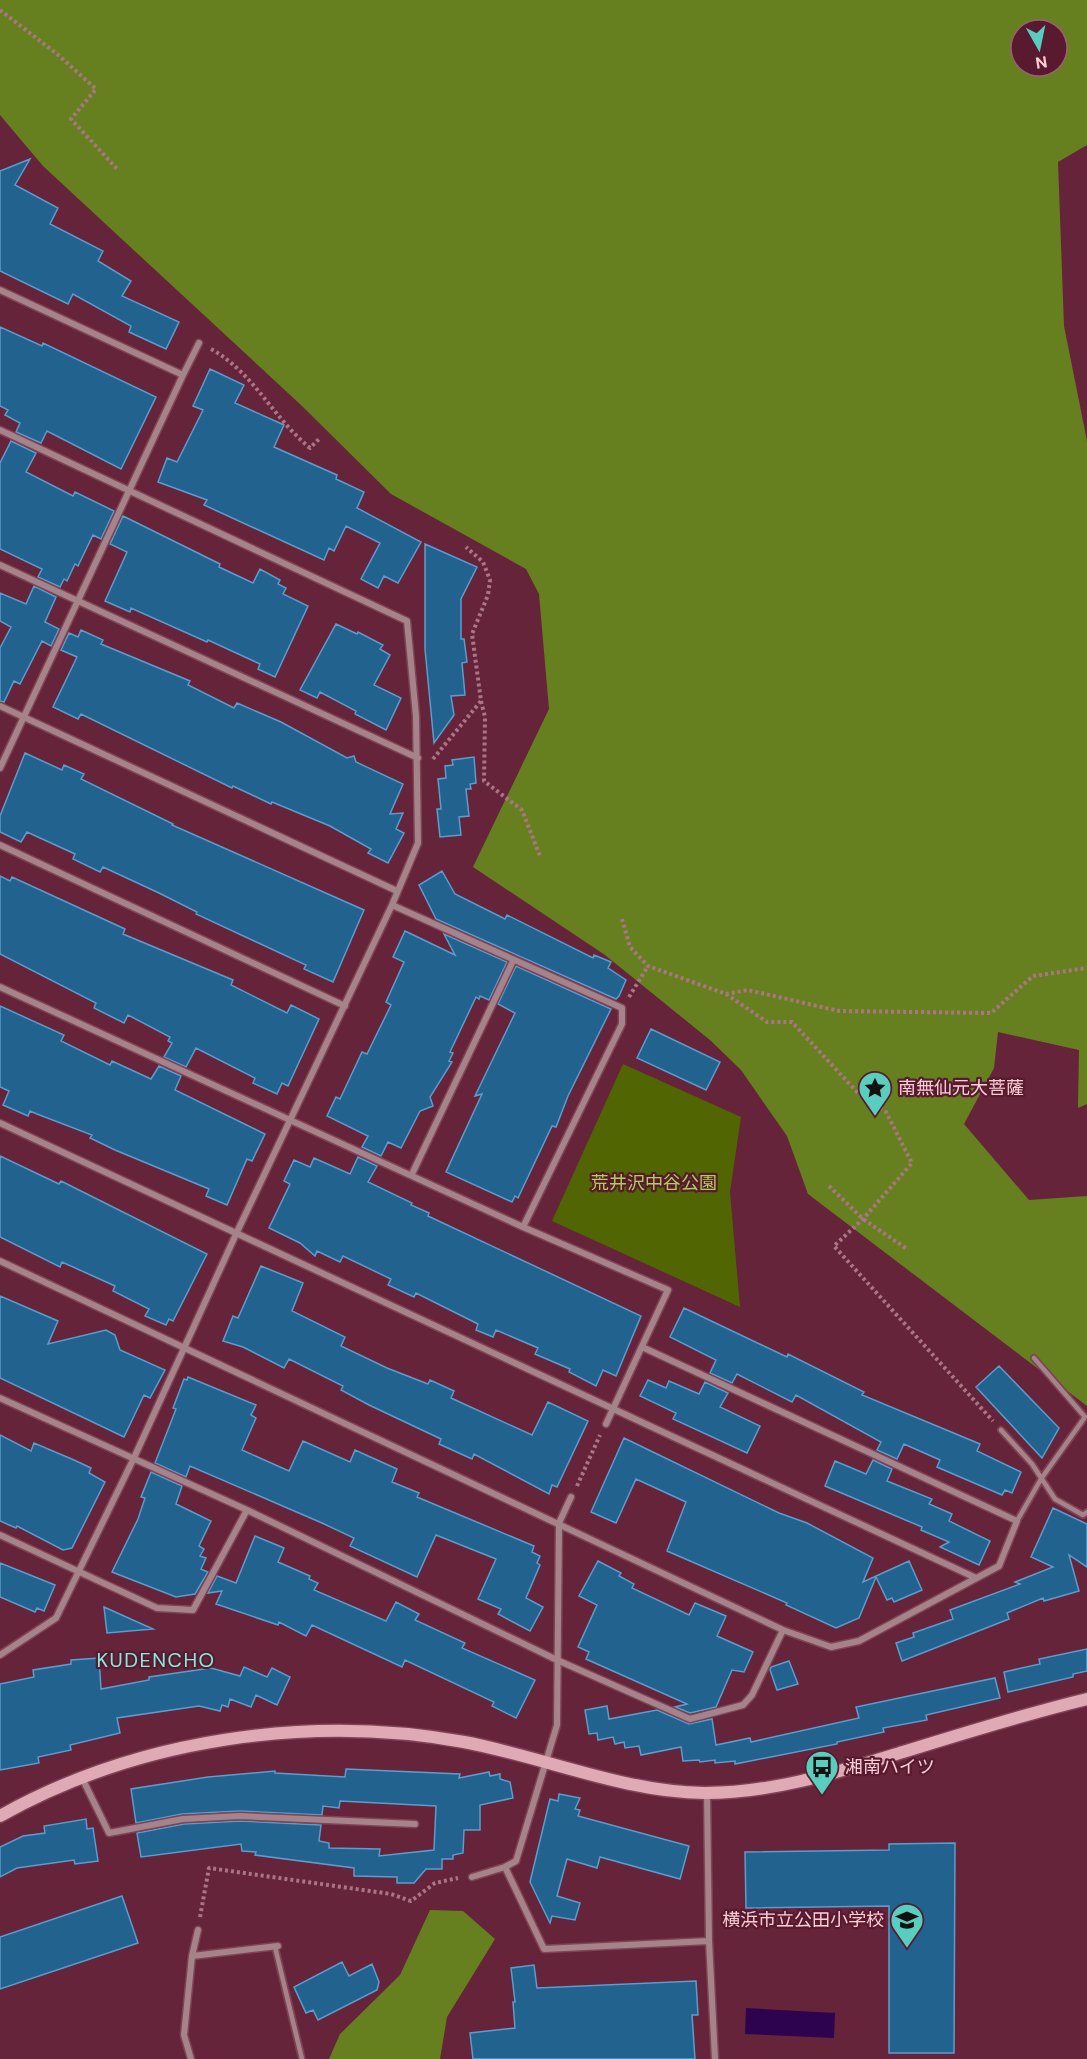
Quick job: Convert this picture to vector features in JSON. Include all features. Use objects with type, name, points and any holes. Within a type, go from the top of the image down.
[{"type":"street","points":[[0,290],[183,375]]},
{"type":"street","points":[[0,768],[200,343]]},
{"type":"street","points":[[0,430],[407,621],[418,758],[418,843],[345,1006],[237,1232],[133,1460],[56,1618],[0,1655]]},
{"type":"street","points":[[0,565],[418,758]]},
{"type":"street","points":[[0,706],[397,891]]},
{"type":"street","points":[[0,845],[345,1006]]},
{"type":"street","points":[[392,905],[622,1008],[622,1024],[523,1227]]},
{"type":"street","points":[[412,1174],[513,961]]},
{"type":"street","points":[[0,987],[412,1174],[523,1227],[668,1290],[606,1424]]},
{"type":"street","points":[[0,1123],[976,1578]]},
{"type":"street","points":[[0,1261],[783,1630],[831,1647],[859,1641],[999,1566],[1017,1521],[642,1347]]},
{"type":"street","points":[[0,1398],[247,1510],[557,1660],[690,1719],[743,1705],[752,1695],[783,1630]]},
{"type":"street","points":[[472,1877],[505,1867],[516,1861],[557,1725],[559,1523],[571,1497]]},
{"type":"street","points":[[0,1535],[157,1608],[193,1610],[247,1510]]},
{"type":"street","points":[[0,1816],[32,1797],[81,1777],[198,1743],[272,1734],[401,1733],[464,1742],[663,1791],[707,1793],[761,1790],[816,1778],[1024,1715],[1087,1699]]},
{"type":"street","points":[[81,1777],[109,1833],[183,1819],[240,1816],[415,1824]]},
{"type":"street","points":[[707,1793],[709,1941],[715,2059]]},
{"type":"street","points":[[505,1867],[544,1949],[709,1941]]},
{"type":"street","points":[[191,2059],[184,2035],[192,1956],[198,1930]]},
{"type":"street","points":[[192,1956],[277,1947]]},
{"type":"lane","points":[[1017,1521],[1041,1479],[1085,1417],[1034,1358]]},
{"type":"lane","points":[[1001,1430],[1032,1464],[1055,1499],[1083,1515],[1087,1512]]},
{"type":"lane","points":[[277,1947],[302,2059]]},
{"type":"path","points":[[0,10],[57,54],[96,89],[71,119],[118,170]]},
{"type":"path","points":[[200,343],[228,359],[245,375],[293,434],[310,448],[320,438]]},
{"type":"path","points":[[466,547],[483,562],[490,580],[488,595],[472,634],[485,717],[484,781],[522,810],[540,856]]},
{"type":"path","points":[[417,778],[481,700]]},
{"type":"path","points":[[622,919],[630,947],[648,966],[726,994],[767,1022],[792,1022],[858,1093],[886,1112],[912,1163],[863,1219],[834,1246],[1001,1430]]},
{"type":"path","points":[[622,1008],[648,966]]},
{"type":"path","points":[[726,994],[748,990],[839,1011],[991,1013],[1033,976],[1087,968]]},
{"type":"path","points":[[829,1186],[863,1219],[907,1249]]},
{"type":"path","points":[[571,1497],[606,1424]]},
{"type":"path","points":[[198,1930],[209,1868],[391,1894],[411,1900],[435,1883],[458,1878]]},
{"type":"green space","points":[[0,0],[1087,0],[1087,145],[1058,162],[1064,326],[1087,441],[1087,1104],[1078,1108],[1079,1050],[998,1032],[994,1068],[964,1124],[1029,1200],[1087,1196],[1087,1406],[808,1194],[787,1136],[741,1070],[710,1040],[605,955],[473,867],[549,709],[539,594],[526,569],[391,494],[302,406],[43,166],[0,115]]},
{"type":"green space","name":"荒井沢中谷公園","points":[[623,1064],[741,1117],[730,1192],[740,1307],[552,1221]]},
{"type":"green space","points":[[430,1910],[463,1911],[495,1939],[447,2017],[440,2059],[329,2059],[340,2034],[400,1975]]},
{"type":"shaded area","points":[[746,2008],[835,2013],[834,2038],[745,2034]]},
{"type":"building","points":[[30,159],[15,185],[58,208],[50,224],[103,251],[98,261],[131,281],[122,296],[179,322],[166,349],[129,332],[131,326],[73,294],[68,304],[0,271],[0,171]]},
{"type":"building","points":[[0,327],[42,346],[43,343],[156,397],[121,469],[47,431],[41,443],[16,432],[20,423],[5,415],[8,410],[0,406]]},
{"type":"building","points":[[210,369],[244,385],[235,403],[284,425],[274,447],[337,475],[336,479],[364,492],[357,508],[421,542],[398,583],[384,576],[378,588],[361,579],[380,543],[346,526],[334,551],[329,548],[324,560],[204,505],[207,500],[158,482],[167,458],[177,462],[203,410],[193,406]]},
{"type":"building","points":[[11,441],[36,453],[26,472],[73,496],[75,492],[114,511],[101,539],[93,535],[78,566],[75,564],[67,581],[64,579],[60,587],[38,577],[42,569],[0,549],[0,463]]},
{"type":"building","points":[[123,516],[253,583],[260,569],[280,580],[278,584],[286,588],[283,594],[308,606],[275,677],[258,669],[260,664],[208,640],[207,642],[131,608],[130,612],[105,601],[127,552],[110,544]]},
{"type":"building","points":[[425,544],[477,567],[461,599],[461,639],[464,639],[467,662],[462,663],[465,695],[451,696],[454,715],[434,743],[425,649]]},
{"type":"building","points":[[34,586],[56,597],[45,622],[59,629],[51,646],[42,641],[20,684],[14,681],[4,702],[0,701],[0,648],[11,627],[0,621],[0,593],[26,604]]},
{"type":"building","points":[[336,624],[383,645],[380,649],[390,655],[374,685],[401,698],[386,730],[320,692],[317,698],[300,690]]},
{"type":"building","points":[[81,630],[103,640],[101,644],[190,681],[188,685],[234,708],[237,703],[281,722],[347,758],[354,756],[356,762],[403,784],[390,814],[403,813],[396,829],[404,833],[388,863],[368,853],[371,849],[330,826],[272,802],[271,804],[233,786],[232,788],[81,714],[78,719],[53,707],[77,657],[61,650],[69,633],[78,637]]},
{"type":"building","points":[[25,753],[62,770],[64,765],[84,774],[81,779],[172,825],[364,910],[333,982],[304,969],[306,965],[196,914],[197,912],[159,893],[103,867],[100,872],[73,859],[75,854],[27,832],[21,842],[0,832],[0,816]]},
{"type":"building","points":[[474,757],[476,783],[470,784],[471,789],[466,789],[469,816],[459,817],[461,835],[440,837],[437,809],[441,809],[438,779],[446,778],[445,766],[453,765],[452,760]]},
{"type":"building","points":[[442,871],[455,894],[505,919],[507,915],[593,958],[594,955],[611,962],[608,968],[626,980],[619,996],[616,999],[436,919],[419,885]]},
{"type":"building","points":[[0,876],[10,881],[12,877],[125,929],[123,934],[233,980],[231,985],[287,1013],[291,1005],[319,1019],[288,1086],[282,1083],[277,1094],[253,1083],[255,1078],[196,1048],[186,1067],[164,1057],[172,1043],[168,1041],[170,1037],[128,1015],[124,1023],[94,1008],[96,1003],[0,954]]},
{"type":"building","points":[[405,931],[455,955],[444,934],[507,962],[489,1000],[480,996],[479,999],[476,997],[450,1052],[453,1053],[449,1061],[452,1062],[430,1097],[433,1106],[420,1111],[401,1148],[388,1142],[381,1156],[362,1147],[368,1136],[327,1116],[336,1097],[340,1099],[362,1052],[367,1054],[391,1005],[386,1002],[404,962],[393,957]]},
{"type":"building","points":[[516,966],[611,1009],[568,1096],[556,1127],[552,1126],[518,1198],[515,1196],[512,1202],[446,1172],[482,1094],[475,1096],[515,1013],[498,1004]]},
{"type":"building","points":[[0,1006],[64,1035],[61,1041],[110,1065],[112,1061],[151,1079],[159,1066],[181,1076],[175,1090],[265,1134],[252,1161],[247,1159],[227,1205],[206,1196],[209,1189],[115,1150],[90,1138],[92,1135],[30,1111],[28,1116],[3,1105],[9,1091],[0,1087]]},
{"type":"building","points":[[651,1029],[720,1062],[706,1090],[637,1058]]},
{"type":"building","points":[[0,1156],[59,1184],[61,1181],[207,1254],[173,1321],[169,1319],[166,1325],[145,1316],[149,1309],[113,1291],[115,1286],[62,1262],[60,1267],[0,1237]]},
{"type":"building","points":[[358,1157],[377,1166],[368,1182],[412,1203],[411,1205],[429,1213],[428,1216],[641,1316],[616,1376],[603,1370],[596,1386],[569,1372],[570,1369],[535,1354],[538,1348],[496,1330],[493,1337],[476,1330],[478,1324],[416,1293],[414,1297],[388,1285],[391,1279],[343,1256],[340,1262],[317,1251],[315,1256],[300,1243],[269,1228],[290,1184],[284,1181],[294,1160],[310,1167],[314,1158],[350,1174]]},
{"type":"building","points":[[261,1266],[303,1283],[292,1311],[345,1337],[341,1346],[387,1368],[428,1384],[430,1380],[454,1391],[451,1398],[532,1435],[548,1402],[588,1421],[557,1487],[552,1485],[549,1494],[474,1454],[472,1459],[439,1444],[441,1439],[369,1405],[341,1390],[343,1386],[289,1359],[284,1368],[243,1347],[223,1341],[233,1316],[238,1318]]},
{"type":"building","points":[[0,1296],[58,1321],[48,1344],[106,1330],[115,1335],[120,1350],[165,1370],[150,1398],[144,1395],[124,1437],[0,1378]]},
{"type":"building","points":[[684,1308],[787,1357],[788,1354],[864,1392],[862,1395],[980,1444],[977,1451],[1021,1472],[1012,1493],[1005,1490],[1002,1495],[937,1467],[940,1460],[904,1444],[897,1459],[877,1450],[881,1442],[796,1395],[792,1402],[737,1374],[732,1383],[710,1373],[716,1360],[670,1337]]},
{"type":"building","points":[[999,1366],[1059,1428],[1042,1458],[976,1387]]},
{"type":"building","points":[[188,1377],[256,1405],[251,1415],[256,1418],[242,1450],[289,1471],[303,1441],[350,1462],[355,1450],[397,1469],[392,1482],[419,1493],[417,1497],[534,1546],[532,1552],[540,1556],[537,1563],[540,1565],[526,1598],[543,1607],[530,1631],[498,1614],[501,1609],[478,1599],[496,1559],[436,1535],[417,1577],[350,1546],[354,1538],[322,1523],[190,1466],[186,1477],[155,1463],[176,1409],[173,1408],[184,1379],[187,1380]]},
{"type":"building","points":[[648,1380],[666,1388],[669,1381],[699,1394],[705,1382],[728,1393],[720,1407],[760,1426],[747,1453],[673,1419],[676,1413],[640,1396]]},
{"type":"building","points":[[0,1435],[31,1451],[34,1443],[74,1460],[91,1468],[89,1473],[105,1482],[72,1548],[63,1550],[17,1526],[16,1528],[0,1521]]},
{"type":"building","points":[[624,1438],[779,1513],[807,1523],[873,1558],[863,1582],[909,1561],[922,1590],[894,1602],[892,1598],[887,1600],[876,1577],[859,1618],[836,1628],[786,1605],[787,1603],[667,1551],[686,1502],[636,1479],[616,1523],[591,1512]]},
{"type":"building","points":[[873,1460],[892,1469],[887,1481],[932,1499],[929,1504],[952,1514],[949,1521],[990,1541],[979,1565],[940,1547],[949,1542],[921,1530],[922,1527],[825,1486],[835,1461],[866,1474]]},
{"type":"building","points":[[151,1472],[182,1486],[176,1504],[211,1521],[199,1546],[204,1549],[200,1556],[206,1558],[201,1569],[208,1572],[195,1594],[176,1597],[112,1572],[138,1519],[145,1498],[141,1497]]},
{"type":"building","points":[[1053,1508],[1087,1524],[1087,1567],[1069,1555],[1079,1591],[1044,1601],[1043,1598],[1007,1613],[1009,1619],[902,1661],[896,1643],[914,1637],[913,1633],[953,1619],[950,1610],[1020,1584],[1015,1582],[1053,1567],[1031,1557]]},
{"type":"building","points":[[255,1536],[284,1548],[278,1562],[310,1576],[309,1579],[318,1583],[314,1590],[386,1621],[396,1602],[419,1614],[415,1620],[465,1643],[462,1648],[535,1680],[516,1718],[492,1706],[494,1702],[405,1660],[402,1667],[312,1625],[306,1636],[279,1622],[278,1625],[216,1604],[222,1591],[208,1593],[217,1576],[236,1583]]},
{"type":"building","points":[[598,1561],[621,1573],[619,1576],[634,1584],[632,1588],[689,1615],[695,1603],[726,1616],[717,1636],[753,1652],[744,1672],[732,1670],[716,1707],[690,1713],[675,1707],[687,1704],[586,1659],[589,1652],[578,1647],[597,1605],[579,1596]]},
{"type":"building","points":[[0,1563],[55,1585],[44,1611],[37,1608],[35,1612],[0,1597]]},
{"type":"building","points":[[104,1607],[153,1629],[107,1633]]},
{"type":"building","points":[[1087,1649],[1087,1671],[1073,1674],[1073,1677],[1008,1692],[1004,1672],[1040,1664],[1039,1659]]},
{"type":"building","points":[[99,1658],[101,1689],[149,1680],[149,1677],[211,1668],[240,1676],[244,1667],[267,1677],[272,1668],[290,1677],[277,1705],[256,1695],[251,1707],[230,1699],[228,1707],[222,1705],[220,1711],[199,1706],[117,1718],[120,1733],[70,1745],[71,1750],[38,1757],[39,1763],[0,1770],[0,1684],[34,1677],[33,1670],[71,1664],[71,1660]]},
{"type":"building","points":[[789,1661],[798,1684],[777,1690],[771,1667]]},
{"type":"building","points":[[995,1678],[1000,1698],[926,1715],[927,1720],[883,1728],[884,1732],[837,1742],[837,1744],[735,1764],[735,1761],[715,1763],[715,1760],[683,1761],[681,1747],[641,1755],[639,1746],[625,1748],[624,1742],[615,1744],[613,1737],[598,1740],[597,1733],[589,1734],[585,1710],[607,1706],[609,1719],[657,1710],[689,1724],[712,1719],[716,1745],[750,1738],[751,1742],[859,1718],[856,1707]]},
{"type":"building","points":[[346,1769],[460,1774],[459,1778],[489,1772],[490,1776],[500,1774],[500,1779],[510,1782],[513,1798],[480,1805],[480,1830],[464,1830],[463,1853],[453,1855],[453,1859],[442,1859],[442,1869],[426,1869],[414,1883],[397,1883],[397,1877],[354,1876],[354,1868],[255,1855],[256,1852],[242,1851],[241,1844],[141,1857],[137,1833],[184,1824],[240,1821],[321,1825],[319,1841],[329,1843],[329,1848],[380,1849],[379,1856],[434,1850],[436,1806],[340,1801],[339,1808],[323,1806],[322,1815],[240,1811],[182,1814],[136,1823],[131,1789],[208,1777],[275,1771],[275,1773],[345,1777]]},
{"type":"building","points":[[559,1794],[580,1798],[575,1809],[580,1810],[578,1816],[689,1846],[680,1879],[600,1857],[597,1868],[567,1859],[557,1896],[580,1903],[575,1920],[552,1916],[550,1923],[530,1882],[550,1799],[558,1801]]},
{"type":"building","points":[[86,1819],[87,1829],[93,1828],[98,1861],[75,1864],[74,1860],[17,1868],[0,1877],[0,1847],[23,1836],[45,1833],[44,1826]]},
{"type":"building","points":[[955,1843],[954,2053],[889,2053],[889,1906],[746,1908],[745,1852],[889,1850],[889,1844]]},
{"type":"building","points":[[122,1896],[138,1943],[0,1989],[0,1937]]},
{"type":"building","points":[[342,1962],[349,1976],[372,1964],[379,1982],[377,1990],[318,2020],[313,2010],[306,2013],[294,1987]]},
{"type":"building","points":[[534,1965],[537,1988],[696,1981],[698,2015],[692,2015],[695,2059],[473,2059],[470,2033],[515,2028],[511,1968]]},
{"type":"place","name":"南無仙元大菩薩","points":[[875,1117]]},
{"type":"place","name":"湘南ハイツ","points":[[822,1796]]},
{"type":"place","name":"横浜市立公田小学校","points":[[907,1949]]},
{"type":"district","name":"KUDENCHO","points":[[156,1660]]}]
